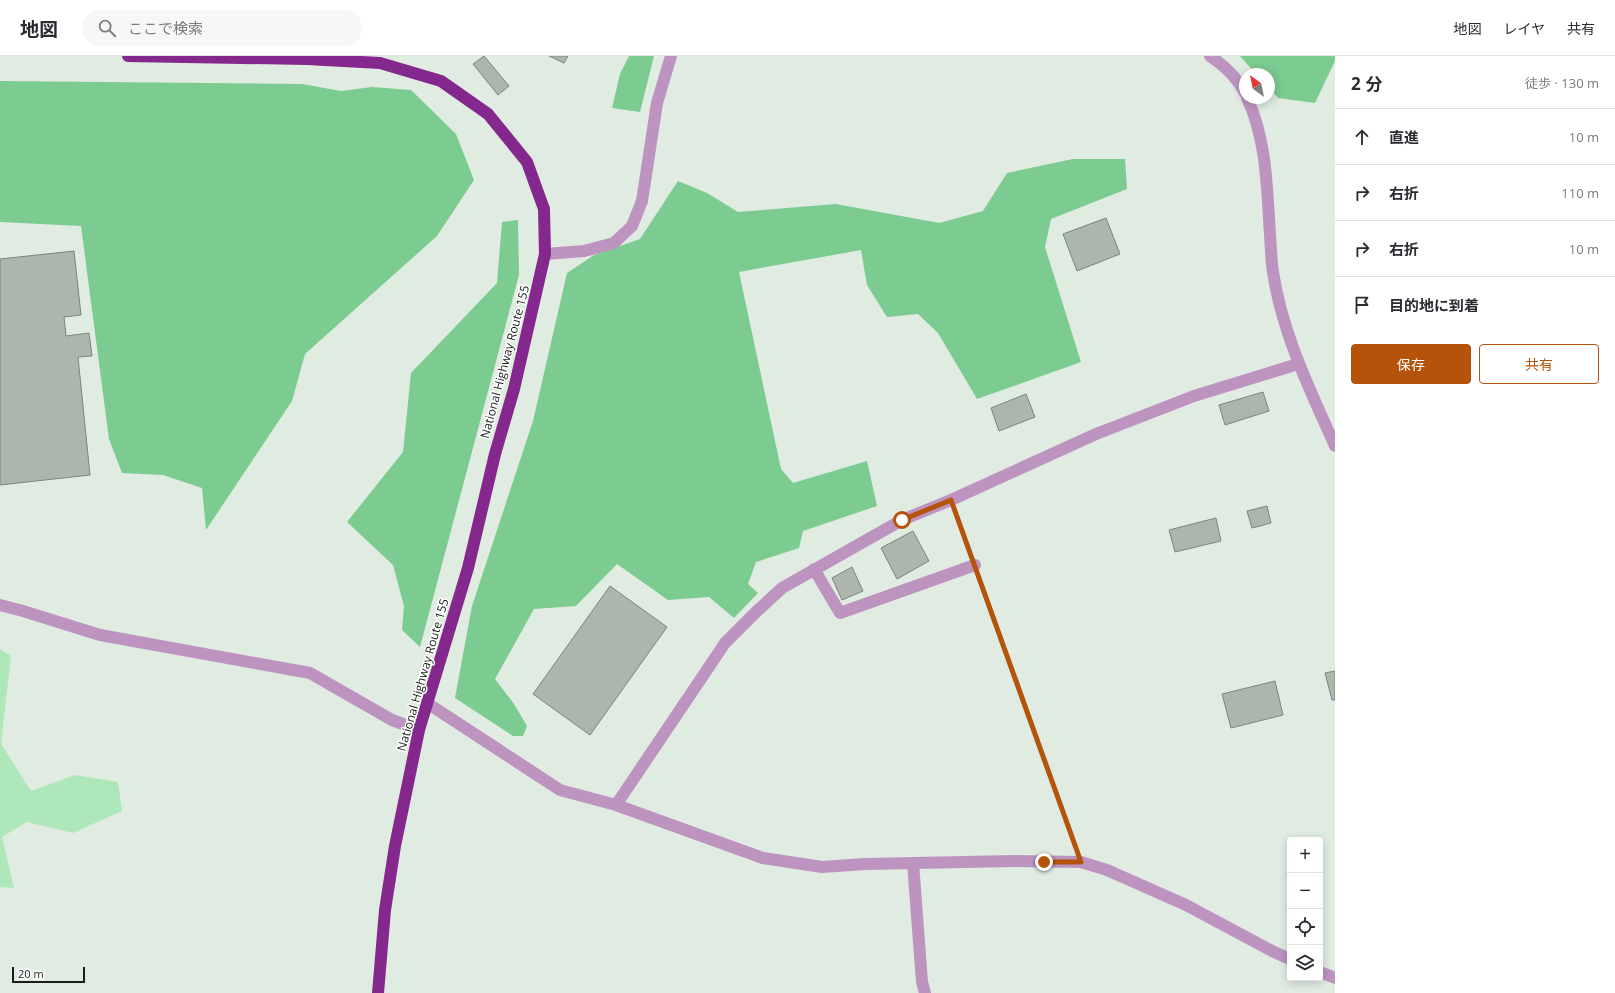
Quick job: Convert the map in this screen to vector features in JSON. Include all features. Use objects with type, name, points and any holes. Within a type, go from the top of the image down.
[{"type":"highway","name":"National Highway Route 155","points":[[128,56],[307,59],[380,63],[441,81],[488,114],[527,162],[544,209],[546,254],[514,389],[495,454],[468,568],[419,730],[395,846],[385,910],[378,993]]},
{"type":"street","points":[[546,254],[584,251],[614,243],[632,226],[642,201],[657,103],[671,56]]},
{"type":"street","points":[[1210,56],[1225,66],[1239,82]]},
{"type":"street","points":[[1250,104],[1254,112],[1266,168],[1274,278],[1278,302],[1298,364],[1335,446]]},
{"type":"street","points":[[616,805],[726,643],[782,588],[902,520],[951,500],[1096,434],[1194,396],[1298,364]]},
{"type":"street","points":[[814,569],[840,613],[975,565]]},
{"type":"street","points":[[0,605],[100,635],[310,673],[392,720],[419,730]]},
{"type":"street","points":[[427,703],[560,790],[616,805],[762,858],[822,867],[865,864],[1014,861],[1081,862],[1107,870],[1186,905],[1287,958]]},
{"type":"street","points":[[913,863],[922,982],[925,993]]},
{"type":"street","points":[[1323,973],[1335,978]]},
{"type":"path","points":[[951,500],[1081,862]]},
{"type":"green space","points":[[629,56],[654,56],[640,112],[612,108],[620,74]]},
{"type":"green space","points":[[1240,56],[1335,56],[1335,61],[1315,103],[1278,98],[1275,95],[1275,68],[1251,68]]},
{"type":"green space","points":[[0,81],[302,84],[341,91],[372,87],[411,90],[456,134],[474,180],[437,236],[305,354],[292,401],[206,530],[202,488],[163,475],[122,473],[109,439],[81,226],[0,222]]},
{"type":"green space","points":[[1073,159],[1125,159],[1127,189],[1051,219],[1045,247],[1081,362],[977,399],[938,333],[918,314],[887,317],[867,285],[861,250],[739,272],[781,469],[793,483],[867,461],[877,506],[803,531],[799,548],[756,562],[748,584],[758,593],[734,618],[709,597],[668,600],[617,564],[576,606],[534,609],[495,679],[514,704],[527,726],[523,736],[513,736],[455,698],[472,606],[533,421],[567,273],[594,255],[640,239],[678,181],[707,193],[738,212],[836,204],[939,223],[983,211],[1007,173]]},
{"type":"green space","points":[[518,220],[519,275],[420,647],[402,630],[404,606],[393,565],[347,522],[403,452],[411,373],[497,283],[502,222]]},
{"type":"green space","points":[[0,649],[11,656],[1,744],[31,791],[75,775],[118,782],[122,811],[73,833],[27,822],[2,837],[14,888],[0,887]]},
{"type":"building","points":[[484,56],[509,86],[498,95],[473,64]]},
{"type":"building","points":[[549,56],[568,56],[564,63]]},
{"type":"building","points":[[1106,218],[1120,254],[1077,271],[1063,234]]},
{"type":"building","points":[[74,251],[81,315],[64,317],[66,336],[89,333],[92,356],[78,357],[90,475],[0,485],[0,259]]},
{"type":"building","points":[[1263,392],[1269,411],[1225,425],[1219,405]]},
{"type":"building","points":[[1026,394],[1035,417],[999,431],[991,408]]},
{"type":"building","points":[[1267,506],[1271,523],[1252,528],[1247,511]]},
{"type":"building","points":[[1216,518],[1221,541],[1175,552],[1169,530]]},
{"type":"building","points":[[913,531],[929,561],[897,579],[881,548]]},
{"type":"building","points":[[852,567],[863,591],[842,600],[832,578]]},
{"type":"building","points":[[610,586],[667,627],[590,735],[533,694]]},
{"type":"building","points":[[1335,671],[1335,700],[1332,700],[1325,673]]},
{"type":"building","points":[[1275,681],[1283,715],[1231,728],[1222,694]]},
{"type":"route","points":[[902,520],[951,500],[1081,862],[1044,862]]}]
